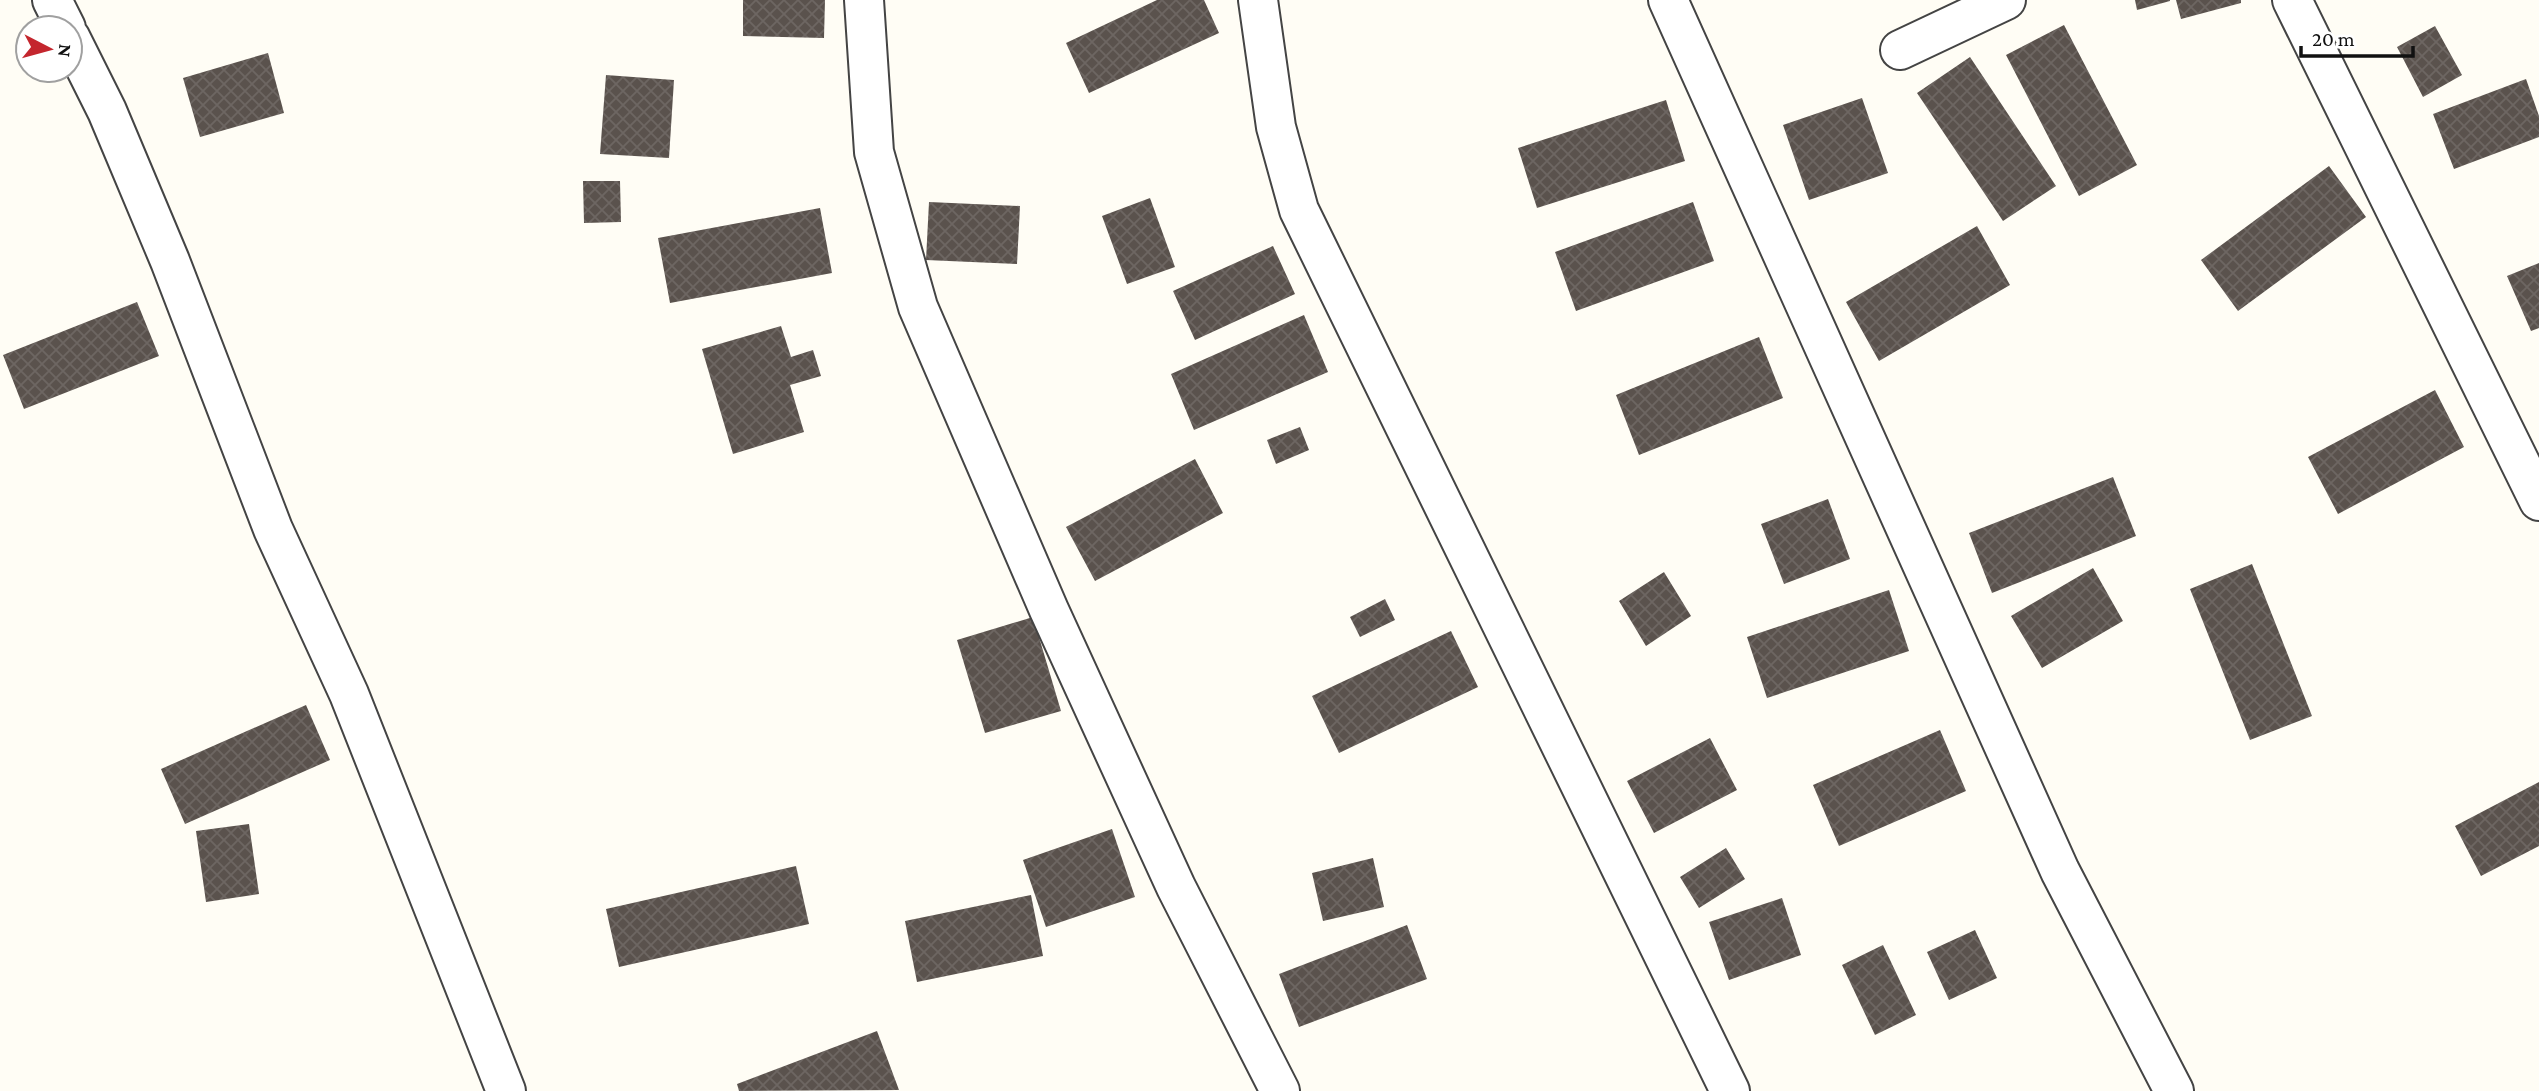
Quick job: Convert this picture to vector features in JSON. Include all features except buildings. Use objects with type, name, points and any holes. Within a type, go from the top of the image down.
[{"type":"street","points":[[864,0],[874,152],[918,307],[1049,610],[1176,887],[1280,1091]]},
{"type":"street","points":[[1258,0],[1276,127],[1299,210],[1730,1091]]},
{"type":"street","points":[[1668,0],[2060,871],[2174,1091]]},
{"type":"street","points":[[1900,50],[2006,0]]},
{"type":"street","points":[[2292,0],[2539,501]]},
{"type":"street","points":[[84,65],[107,111],[170,261],[273,529],[349,694],[506,1091]]}]
